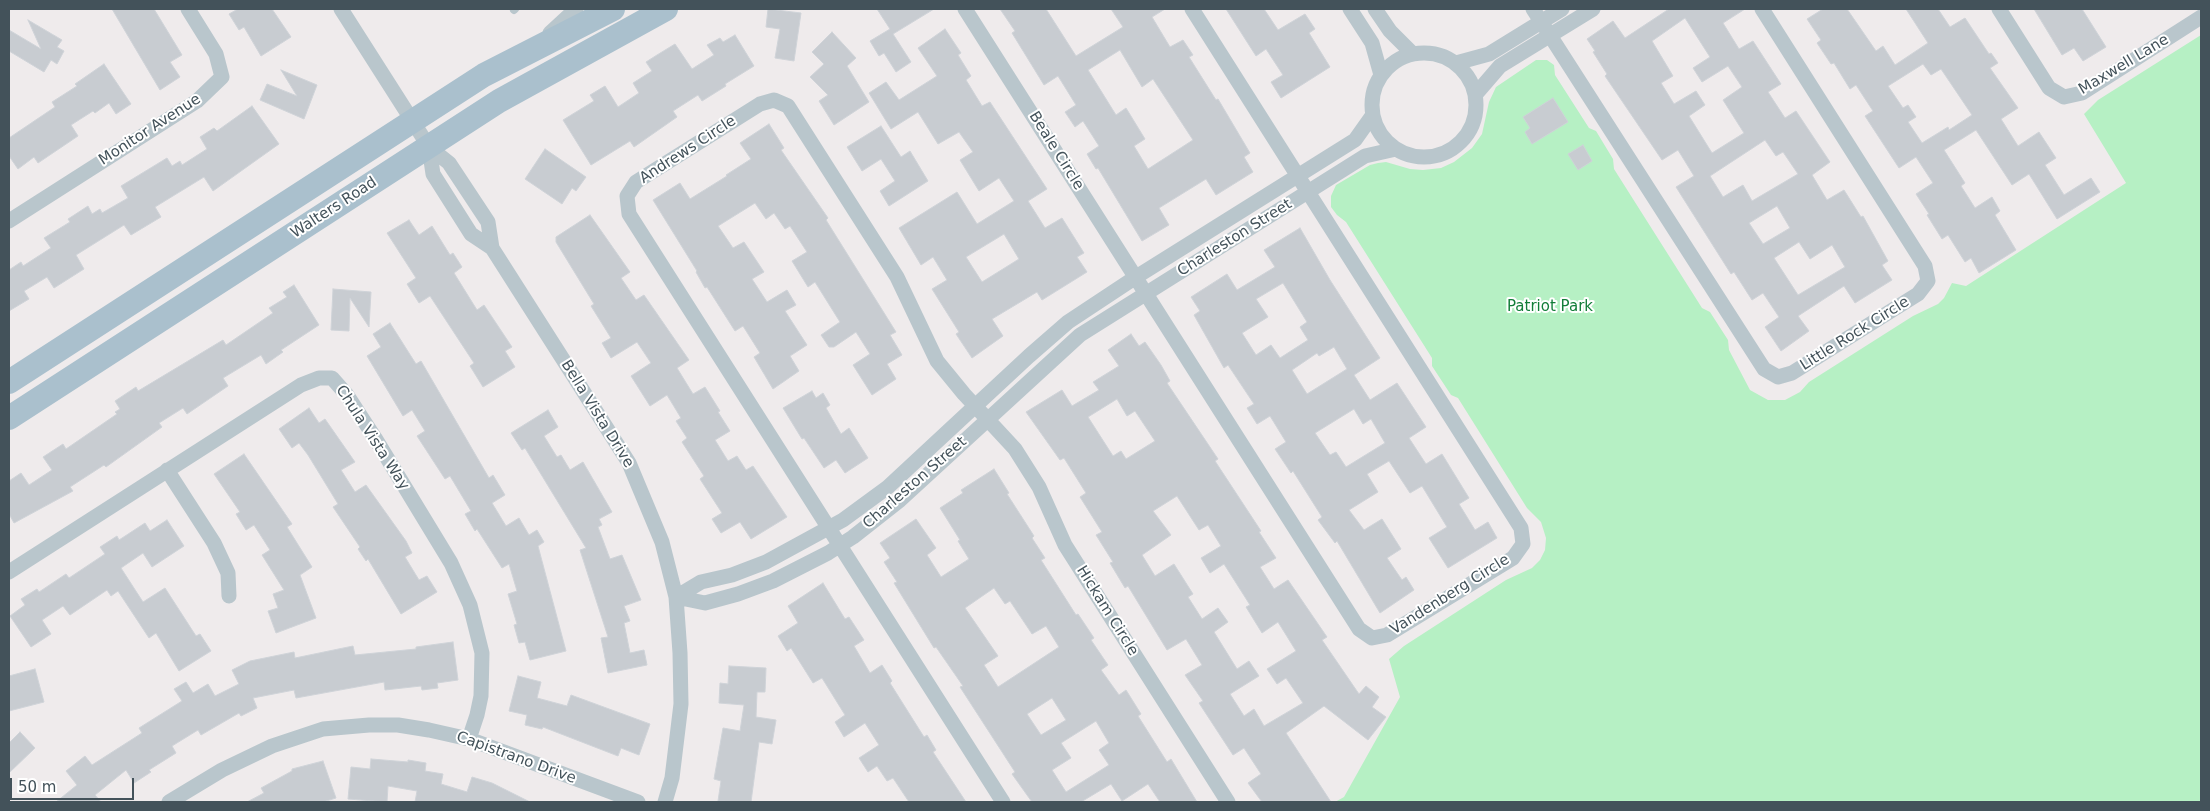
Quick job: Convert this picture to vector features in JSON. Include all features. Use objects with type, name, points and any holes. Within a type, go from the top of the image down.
[{"type":"main road","name":"Walters Road","points":[[9,382],[484,74],[613,9]]},
{"type":"main road","name":"Walters Road","points":[[9,418],[499,101],[666,9]]},
{"type":"street","name":"Monitor Avenue","points":[[9,221],[197,101],[222,77],[216,54],[188,9]]},
{"type":"street","name":"Bella Vista Drive","points":[[341,9],[429,147],[449,163],[488,222],[492,248],[629,463],[662,542],[676,598],[681,704],[672,778],[665,802]]},
{"type":"street","name":"Walters Road","points":[[533,49],[576,9]]},
{"type":"street","name":"Beale Circle","points":[[966,9],[1146,294]]},
{"type":"street","points":[[1192,9],[1308,192]]},
{"type":"street","points":[[1350,9],[1372,43],[1382,74]]},
{"type":"street","points":[[1375,9],[1390,31],[1413,54]]},
{"type":"street","points":[[1456,63],[1489,54],[1537,15],[1562,9]]},
{"type":"street","points":[[1475,95],[1500,66],[1593,9]]},
{"type":"street","name":"Little Rock Circle","points":[[1550,35],[1764,369],[1778,377],[1792,373],[1918,294],[1928,281],[1925,266],[1762,9]]},
{"type":"street","name":"Maxwell Lane","points":[[1999,9],[2049,88],[2064,97],[2082,93],[2201,17]]},
{"type":"street","points":[[1537,15],[1550,35]]},
{"type":"street","points":[[1413,54],[1435,55],[1456,63],[1468,77],[1475,95],[1475,116],[1466,135],[1451,148],[1434,157],[1414,157],[1396,149],[1381,134],[1372,116],[1373,94],[1382,74],[1395,62],[1413,54]]},
{"type":"street","name":"Andrews Circle","points":[[839,546],[629,214],[627,196],[636,182],[760,104],[774,100],[788,106],[897,277],[937,360],[988,420]]},
{"type":"street","name":"Charleston Street","points":[[676,598],[702,582],[732,575],[766,562],[828,529],[888,487],[1068,322],[1136,277],[1355,140],[1372,116]]},
{"type":"street","name":"Charleston Street","points":[[676,598],[705,603],[738,594],[773,581],[839,546],[900,500],[1080,335],[1365,156],[1396,149]]},
{"type":"street","name":"Vandenberg Circle","points":[[1146,294],[1359,629],[1372,638],[1387,635],[1513,558],[1523,544],[1520,528],[1308,192]]},
{"type":"street","name":"Chula Vista Way","points":[[9,572],[301,385],[319,378],[332,378],[347,395],[375,438],[451,563],[470,604],[482,653],[481,696],[477,716],[469,739]]},
{"type":"street","name":"Hickam Circle","points":[[988,420],[1014,449],[1029,471],[1065,545],[1228,802]]},
{"type":"street","points":[[167,470],[214,543],[228,573],[229,596]]},
{"type":"street","points":[[839,546],[1003,802]]},
{"type":"street","name":"Capistrano Drive","points":[[169,802],[222,770],[272,746],[323,730],[370,725],[398,725],[469,739],[638,802]]},
{"type":"green space","name":"Patriot Park","points":[[2201,35],[2201,802],[1335,802],[1344,797],[1400,697],[1389,659],[1404,646],[1506,580],[1532,568],[1540,560],[1545,550],[1546,538],[1541,522],[1527,508],[1458,398],[1451,395],[1432,366],[1432,358],[1346,222],[1331,207],[1331,196],[1336,185],[1370,165],[1378,163],[1386,162],[1410,169],[1423,170],[1441,168],[1454,162],[1472,148],[1482,134],[1489,102],[1496,87],[1536,60],[1547,60],[1554,65],[1555,75],[1589,128],[1596,131],[1613,159],[1614,169],[1702,308],[1710,312],[1728,340],[1729,350],[1750,390],[1768,400],[1785,400],[1800,392],[1809,382],[1913,316],[1938,304],[1944,298],[1952,283],[1966,286],[2126,183],[2084,114],[2098,100]]},
{"type":"building","points":[[112,9],[154,9],[182,55],[170,62],[180,77],[160,90]]},
{"type":"building","points":[[238,9],[272,9],[291,37],[261,56],[244,27],[239,30],[229,14]]},
{"type":"building","points":[[768,9],[801,13],[794,61],[775,58],[780,29],[766,27]]},
{"type":"building","points":[[877,9],[934,9],[893,34],[911,62],[896,72],[884,53],[879,56],[870,41],[890,29]]},
{"type":"building","points":[[1000,9],[1046,9],[1076,56],[1123,27],[1111,9],[1165,9],[1152,17],[1170,47],[1183,40],[1193,55],[1189,57],[1216,100],[1218,99],[1250,153],[1244,157],[1253,172],[1216,195],[1206,179],[1159,208],[1169,225],[1142,241],[1098,168],[1096,169],[1087,154],[1099,146],[1083,121],[1075,127],[1065,112],[1076,105],[1058,76],[1044,85],[1012,33],[1015,31]],"holes":[[[1120,50],[1142,87],[1153,79],[1193,140],[1148,169],[1134,146],[1145,139],[1126,108],[1116,115],[1088,70]]]},
{"type":"building","points":[[1226,9],[1264,9],[1278,30],[1305,14],[1315,29],[1309,33],[1330,67],[1281,98],[1271,82],[1283,75],[1266,49],[1256,56]]},
{"type":"building","points":[[1669,9],[1745,9],[1723,23],[1739,49],[1753,41],[1781,84],[1768,92],[1785,118],[1796,111],[1830,162],[1812,175],[1827,200],[1844,190],[1861,217],[1863,216],[1888,261],[1882,265],[1892,280],[1855,303],[1844,286],[1798,316],[1809,331],[1781,351],[1765,327],[1779,317],[1763,293],[1752,300],[1734,272],[1731,274],[1676,187],[1694,176],[1678,150],[1662,160],[1605,76],[1607,74],[1587,39],[1613,21],[1625,38]],"holes":[[[1685,18],[1710,57],[1693,68],[1702,82],[1728,66],[1742,87],[1723,100],[1744,133],[1712,153],[1689,116],[1705,105],[1696,91],[1674,104],[1661,83],[1673,76],[1652,41]],[[1765,140],[1776,156],[1783,152],[1798,174],[1752,201],[1743,185],[1723,197],[1710,176]],[[1777,206],[1790,228],[1763,244],[1749,223]],[[1799,242],[1810,259],[1832,245],[1845,267],[1798,295],[1774,258]]]},
{"type":"building","points":[[1823,9],[1847,9],[1876,51],[1883,46],[1895,65],[1928,43],[1906,9],[1938,9],[1950,27],[1965,18],[1989,54],[1991,53],[1998,63],[1990,68],[2018,108],[2001,119],[2018,146],[2039,132],[2056,158],[2045,165],[2064,195],[2091,178],[2100,192],[2057,219],[2029,174],[2012,185],[1976,130],[1944,150],[1965,183],[1961,186],[1975,208],[1992,197],[2000,211],[1995,215],[2016,250],[1979,273],[1971,258],[1965,262],[1948,235],[1942,239],[1927,215],[1929,214],[1916,194],[1933,183],[1916,157],[1899,168],[1865,116],[1873,111],[1856,85],[1850,89],[1834,63],[1831,64],[1817,43],[1821,40],[1807,19]],"holes":[[[1923,64],[1931,75],[1941,69],[1972,115],[1949,130],[1948,127],[1922,143],[1908,122],[1916,117],[1908,105],[1903,108],[1888,86]]]},
{"type":"building","points":[[2034,9],[2082,9],[2106,47],[2083,61],[2074,48],[2062,55]]},
{"type":"building","points":[[28,20],[62,40],[57,47],[64,51],[57,64],[51,60],[44,72],[9,51],[9,30],[41,49]]},
{"type":"building","points":[[945,29],[961,53],[958,55],[971,76],[966,80],[982,106],[990,102],[1047,189],[1028,201],[1045,228],[1062,218],[1084,253],[1077,257],[1087,272],[1042,300],[1037,292],[992,319],[1003,336],[972,358],[956,334],[959,332],[932,289],[947,280],[933,257],[921,265],[899,228],[957,192],[977,224],[1014,201],[999,178],[979,191],[960,160],[973,152],[959,132],[938,144],[918,112],[891,129],[869,93],[886,82],[899,100],[937,76],[918,48]],"holes":[[[1004,234],[1019,259],[982,282],[966,257]]]},
{"type":"building","points":[[832,32],[856,58],[847,66],[869,102],[834,125],[819,101],[828,95],[810,77],[824,64],[812,52]]},
{"type":"building","points":[[735,35],[754,66],[702,101],[698,95],[673,111],[677,117],[634,147],[630,141],[591,165],[563,120],[594,101],[590,95],[605,86],[618,107],[639,93],[633,83],[652,71],[646,62],[657,55],[675,44],[692,69],[714,55],[707,45],[720,38],[723,42]]},
{"type":"building","points":[[104,64],[131,104],[116,114],[109,103],[95,113],[93,111],[71,125],[78,136],[38,163],[34,157],[18,169],[9,156],[9,138],[55,107],[52,102],[77,86],[75,84]]},
{"type":"building","points":[[281,70],[317,85],[304,119],[260,100],[267,84],[297,96]]},
{"type":"building","points":[[1553,98],[1568,122],[1532,144],[1525,132],[1530,128],[1523,117]]},
{"type":"building","points":[[252,106],[279,144],[213,191],[204,177],[155,207],[161,217],[131,235],[124,225],[76,255],[84,269],[54,288],[47,277],[24,291],[29,299],[9,311],[9,270],[21,262],[23,266],[51,248],[44,238],[70,222],[68,219],[88,206],[92,214],[100,209],[102,213],[128,198],[121,186],[167,158],[172,166],[180,161],[182,165],[207,149],[200,137],[214,128],[217,131]]},
{"type":"building","points":[[769,124],[784,148],[781,150],[828,218],[826,220],[896,332],[890,335],[902,355],[887,364],[896,379],[872,395],[853,365],[870,354],[856,332],[834,347],[829,347],[821,335],[840,322],[815,282],[808,287],[792,261],[807,252],[790,226],[785,229],[774,213],[766,219],[755,203],[718,226],[733,248],[744,242],[764,272],[752,279],[767,302],[787,290],[796,305],[785,311],[807,345],[790,356],[799,371],[773,389],[754,357],[760,353],[743,326],[735,331],[707,287],[705,288],[697,271],[653,200],[680,183],[690,199],[727,176],[751,159],[740,143]]},
{"type":"building","points":[[881,126],[901,157],[910,151],[928,181],[889,206],[880,191],[895,181],[881,159],[862,171],[847,147]]},
{"type":"building","points":[[1583,145],[1592,161],[1578,170],[1568,154]]},
{"type":"building","points":[[545,149],[586,177],[576,191],[572,188],[562,204],[525,179]]},
{"type":"building","points":[[590,215],[630,272],[621,278],[636,300],[644,295],[689,360],[677,368],[693,394],[705,387],[720,411],[718,412],[730,431],[715,440],[728,461],[737,456],[746,470],[753,466],[787,517],[751,539],[740,522],[721,533],[712,519],[722,513],[700,479],[704,476],[682,442],[687,438],[676,421],[681,418],[667,395],[650,406],[631,376],[651,363],[637,342],[611,358],[602,343],[611,338],[591,306],[594,304],[556,242],[556,237]]},
{"type":"building","points":[[409,220],[419,235],[432,226],[450,255],[453,253],[462,267],[454,273],[477,310],[484,305],[512,347],[505,351],[515,367],[483,387],[470,366],[474,363],[430,296],[419,303],[407,284],[416,278],[387,233]]},
{"type":"building","points":[[1300,228],[1330,280],[1380,358],[1354,375],[1370,400],[1397,383],[1426,427],[1409,438],[1426,464],[1442,454],[1469,498],[1459,504],[1475,530],[1488,522],[1497,538],[1448,568],[1429,538],[1447,527],[1422,486],[1410,493],[1389,461],[1367,474],[1378,492],[1349,510],[1364,530],[1382,519],[1401,549],[1387,558],[1402,580],[1406,577],[1414,590],[1380,613],[1337,541],[1335,543],[1318,520],[1322,517],[1293,471],[1291,473],[1275,449],[1286,442],[1270,416],[1257,424],[1247,408],[1254,404],[1228,365],[1224,368],[1194,315],[1200,311],[1191,297],[1227,274],[1237,290],[1275,267],[1264,250]],"holes":[[[1283,283],[1307,322],[1300,327],[1308,340],[1280,358],[1271,345],[1256,355],[1242,333],[1268,317],[1256,299]],[[1334,347],[1347,369],[1307,394],[1292,370],[1317,353],[1319,356]],[[1354,409],[1363,424],[1371,419],[1385,443],[1346,467],[1336,452],[1330,455],[1315,433]]]},
{"type":"building","points":[[294,285],[319,325],[281,350],[283,352],[266,364],[261,355],[223,378],[228,386],[187,414],[183,408],[159,423],[162,427],[106,467],[104,465],[70,487],[73,491],[14,523],[9,514],[9,481],[21,473],[29,485],[52,470],[43,457],[63,444],[66,449],[117,414],[115,412],[120,409],[115,401],[136,387],[138,391],[223,340],[226,345],[273,313],[269,308],[287,297],[283,292]]},
{"type":"building","points":[[333,289],[371,292],[369,327],[350,298],[349,331],[331,330]]},
{"type":"building","points":[[390,323],[416,364],[421,361],[489,478],[493,475],[505,495],[492,503],[506,526],[519,518],[529,535],[537,530],[544,542],[538,546],[566,651],[530,660],[525,642],[519,643],[514,625],[517,624],[508,594],[517,591],[509,564],[502,568],[477,529],[475,531],[465,514],[471,511],[450,476],[445,479],[417,436],[425,431],[412,410],[403,416],[367,356],[381,347],[373,334]]},
{"type":"building","points":[[1131,334],[1139,346],[1145,342],[1170,381],[1167,383],[1218,459],[1215,461],[1261,531],[1259,532],[1276,558],[1260,567],[1274,589],[1288,580],[1327,637],[1322,640],[1359,694],[1366,686],[1379,697],[1372,707],[1386,717],[1368,740],[1324,706],[1286,733],[1331,802],[1262,802],[1248,783],[1261,774],[1244,748],[1233,755],[1199,703],[1203,701],[1185,675],[1202,665],[1186,639],[1167,650],[1128,586],[1125,588],[1110,563],[1113,562],[1096,535],[1102,532],[1080,497],[1086,493],[1064,458],[1060,460],[1026,412],[1062,390],[1072,406],[1099,390],[1093,382],[1119,366],[1108,350]],"holes":[[[1117,399],[1127,416],[1135,411],[1155,441],[1126,459],[1121,451],[1113,456],[1088,417]],[[1177,496],[1199,530],[1208,525],[1221,546],[1201,558],[1210,573],[1224,564],[1250,605],[1246,607],[1262,633],[1278,622],[1296,651],[1267,669],[1277,684],[1286,678],[1303,703],[1264,726],[1254,709],[1244,716],[1230,694],[1259,676],[1249,661],[1237,669],[1214,632],[1228,622],[1218,608],[1202,619],[1188,597],[1193,594],[1174,564],[1155,576],[1142,555],[1171,535],[1153,511]]]},
{"type":"building","points":[[812,391],[816,398],[823,393],[830,405],[826,408],[841,434],[849,428],[868,458],[845,473],[836,460],[824,468],[804,438],[802,439],[783,408]]},
{"type":"building","points":[[309,408],[319,423],[325,419],[355,462],[341,470],[355,492],[366,485],[406,541],[412,553],[405,557],[419,580],[427,576],[437,592],[401,614],[368,559],[366,561],[358,549],[360,547],[333,507],[338,504],[308,455],[299,443],[292,448],[279,429]]},
{"type":"building","points":[[548,410],[558,427],[544,436],[557,457],[561,455],[570,470],[583,462],[612,512],[599,519],[602,525],[598,527],[610,559],[622,555],[641,600],[624,606],[630,621],[624,623],[630,653],[644,650],[647,665],[608,673],[601,638],[608,637],[580,550],[586,548],[525,448],[522,450],[511,433]]},
{"type":"building","points":[[244,454],[292,524],[287,527],[312,567],[300,575],[316,618],[276,633],[268,611],[278,608],[273,594],[284,590],[262,555],[270,550],[254,525],[246,530],[236,514],[240,512],[214,474]]},
{"type":"building","points":[[994,469],[1009,493],[1007,494],[1034,536],[1032,538],[1045,558],[1041,560],[1076,615],[1078,614],[1094,638],[1091,640],[1108,665],[1101,670],[1119,695],[1126,690],[1141,714],[1138,716],[1167,762],[1171,759],[1197,802],[1160,802],[1148,784],[1122,801],[1111,784],[1081,802],[1032,802],[1012,774],[1015,772],[960,687],[963,686],[936,647],[934,648],[894,583],[897,582],[884,562],[890,558],[880,543],[916,519],[936,548],[927,555],[941,577],[969,559],[958,541],[960,540],[940,508],[963,493],[961,490]],"holes":[[[994,588],[1005,604],[1010,601],[1032,634],[1046,626],[1059,647],[998,687],[984,665],[998,656],[965,608]],[[1052,698],[1066,720],[1041,735],[1027,714]],[[1096,721],[1109,743],[1099,750],[1109,765],[1066,792],[1052,770],[1071,758],[1061,743]]]},
{"type":"building","points":[[167,520],[184,546],[152,567],[143,553],[121,568],[143,602],[165,588],[196,636],[200,634],[211,651],[179,671],[156,633],[149,638],[118,591],[111,596],[107,590],[70,615],[63,606],[42,620],[51,634],[31,647],[10,616],[25,605],[21,599],[37,589],[39,592],[66,574],[69,578],[105,554],[100,547],[117,536],[119,540],[145,523],[150,531]]},
{"type":"building","points":[[823,583],[845,619],[849,617],[864,640],[854,646],[870,673],[882,665],[892,681],[890,683],[924,737],[927,735],[936,750],[933,752],[966,802],[909,802],[893,778],[887,781],[877,766],[868,772],[859,758],[879,745],[865,723],[844,737],[835,722],[845,715],[822,678],[813,683],[791,648],[787,651],[778,636],[798,623],[788,606]]},
{"type":"building","points":[[453,642],[458,680],[437,683],[438,688],[422,690],[421,686],[385,690],[384,682],[296,698],[294,690],[253,698],[257,708],[241,716],[239,713],[201,735],[198,730],[172,746],[176,753],[149,770],[151,772],[134,783],[126,770],[95,795],[101,802],[56,802],[77,785],[66,771],[85,756],[92,765],[142,733],[139,728],[182,701],[174,689],[186,682],[193,693],[208,684],[215,696],[239,684],[232,670],[250,661],[294,652],[295,658],[353,646],[355,655],[416,649],[416,647]]},
{"type":"building","points":[[729,666],[766,668],[765,692],[757,692],[756,717],[776,720],[772,744],[759,742],[751,802],[718,801],[721,781],[714,779],[723,728],[740,731],[744,705],[719,703],[720,683],[728,684]]},
{"type":"building","points":[[35,669],[44,702],[9,711],[9,676]]},
{"type":"building","points":[[518,676],[541,682],[537,698],[567,706],[571,695],[650,724],[639,755],[621,748],[618,756],[543,727],[542,729],[525,725],[527,715],[509,711]]},
{"type":"building","points":[[20,732],[35,748],[9,773],[9,743]]},
{"type":"building","points":[[371,759],[408,762],[408,760],[426,763],[425,771],[443,774],[441,784],[467,792],[472,777],[492,783],[530,802],[415,802],[417,791],[388,786],[387,802],[348,799],[351,767],[370,769]]},
{"type":"building","points":[[323,761],[336,798],[323,802],[247,802],[264,793],[261,788],[292,771],[292,769]]}]
